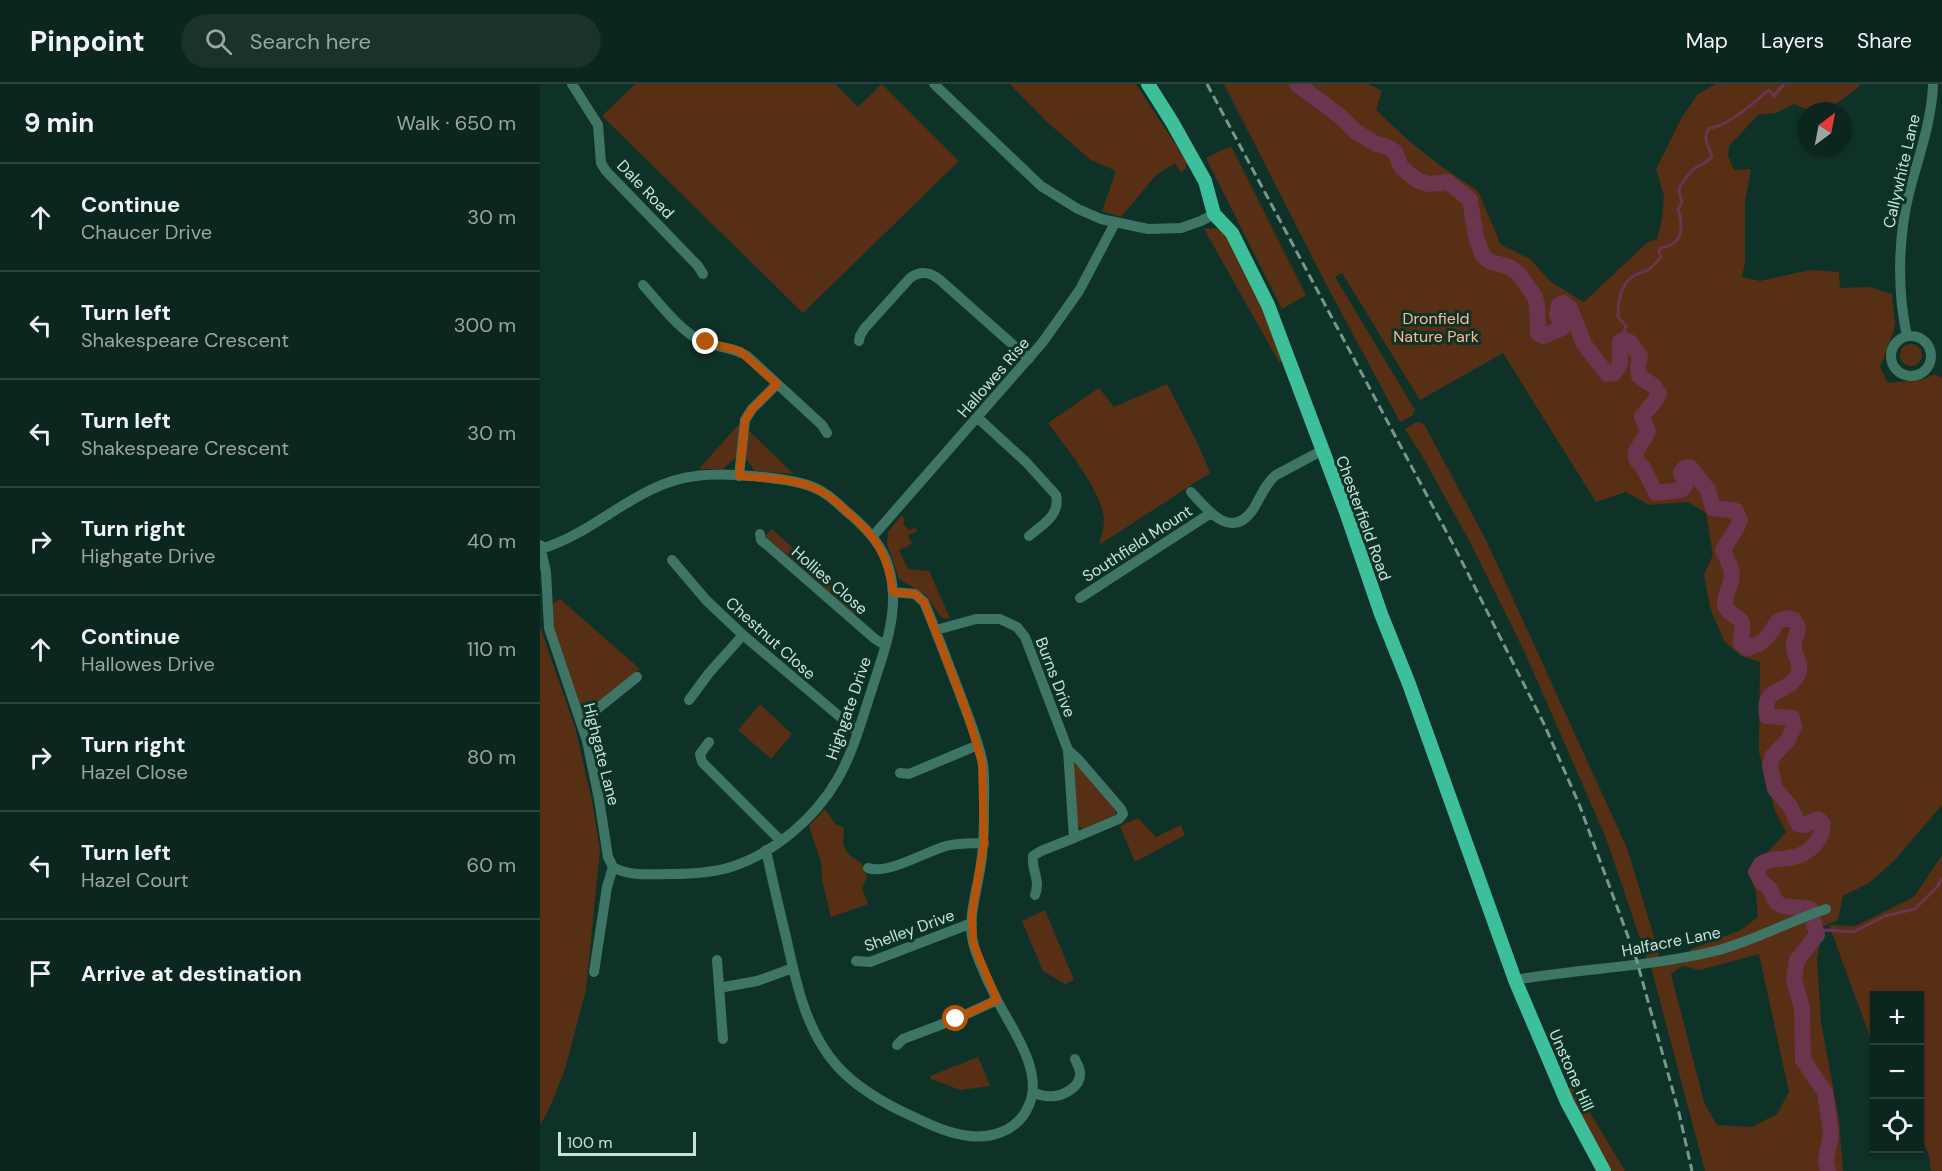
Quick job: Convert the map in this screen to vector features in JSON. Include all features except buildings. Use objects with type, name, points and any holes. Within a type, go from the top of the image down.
[{"type":"main road","name":"Chesterfield Road","points":[[1148,84],[1205,181],[1214,214],[1232,233],[1268,305],[1323,450],[1515,980]]},
{"type":"main road","name":"Unstone Hill","points":[[1515,980],[1567,1102],[1604,1171]]},
{"type":"street","name":"Dale Road","points":[[572,84],[598,125],[601,163],[606,171],[698,266],[703,274]]},
{"type":"street","points":[[934,84],[1041,186],[1078,209],[1115,223],[1148,229],[1171,229],[1191,225],[1214,214]]},
{"type":"street","name":"Callywhite Lane","points":[[1907,336],[1903,319],[1900,258],[1902,231],[1929,116],[1933,84]]},
{"type":"street","name":"Hallowes Rise","points":[[873,536],[1029,359],[1079,291],[1115,223]]},
{"type":"street","points":[[859,341],[864,329],[910,278],[916,274],[928,273],[940,280],[1029,359]]},
{"type":"street","points":[[643,285],[688,331],[706,342],[740,351],[822,425],[827,434]]},
{"type":"street","points":[[739,476],[745,420],[752,409],[777,384]]},
{"type":"street","points":[[978,418],[1026,462],[1056,495],[1054,514],[1029,536]]},
{"type":"street","points":[[1191,492],[1220,521],[1236,522],[1244,519],[1251,512],[1270,480],[1276,475],[1323,450]]},
{"type":"street","name":"Highgate Drive","points":[[541,547],[564,541],[657,487],[693,476],[739,476],[790,481],[813,487],[836,502],[873,536],[886,560],[891,576],[893,592],[891,619],[858,732],[832,789],[806,819],[766,850],[733,866],[710,872],[643,874],[624,872],[613,867]]},
{"type":"street","name":"Southfield Mount","points":[[1080,598],[1211,513]]},
{"type":"street","name":"Hollies Close","points":[[760,534],[762,540],[783,559],[885,645]]},
{"type":"street","name":"Highgate Lane","points":[[541,547],[546,572],[549,628],[582,722],[599,799],[608,857],[613,867],[607,887],[594,972]]},
{"type":"street","name":"Chestnut Close","points":[[672,560],[706,600],[743,635],[858,732]]},
{"type":"street","points":[[766,850],[793,968],[812,1026],[828,1054],[857,1084],[881,1101],[937,1128],[957,1134],[981,1137],[999,1134],[1016,1124],[1029,1106],[1033,1092],[1032,1078],[1026,1055],[997,1000],[973,943],[972,923],[984,843],[984,771],[978,746],[924,602],[920,597],[908,593],[893,592]]},
{"type":"street","name":"Burns Drive","points":[[936,630],[983,619],[1000,620],[1017,627],[1028,644],[1068,750],[1074,838]]},
{"type":"street","points":[[689,700],[709,673],[743,635]]},
{"type":"street","points":[[582,722],[638,676]]},
{"type":"street","points":[[709,742],[700,754],[702,762],[780,840]]},
{"type":"street","points":[[900,773],[909,774],[978,746]]},
{"type":"street","name":"Burns Drive","points":[[1035,896],[1038,881],[1033,865],[1034,856],[1119,819],[1123,814],[1107,792],[1068,750]]},
{"type":"street","points":[[868,868],[873,870],[886,868],[956,843],[984,843]]},
{"type":"street","name":"Halfacre Lane","points":[[1515,980],[1684,958],[1722,949],[1823,910]]},
{"type":"street","name":"Shelley Drive","points":[[856,961],[870,963],[972,923]]},
{"type":"street","points":[[717,960],[723,1039]]},
{"type":"street","points":[[719,988],[757,981],[793,968]]},
{"type":"street","points":[[897,1045],[903,1039],[956,1019],[997,1000]]},
{"type":"street","points":[[1033,1092],[1048,1097],[1058,1095],[1075,1086],[1080,1074],[1075,1059]]},
{"type":"green space","points":[[635,84],[835,84],[858,107],[882,84],[959,161],[803,313],[602,116]]},
{"type":"green space","points":[[1010,84],[1136,84],[1187,162],[1186,168],[1181,173],[1175,163],[1156,175],[1121,217],[1102,211],[1116,171],[1091,160],[1047,122]]},
{"type":"green space","name":"Dronfield Nature Park","points":[[1224,84],[1369,84],[1382,91],[1376,110],[1409,141],[1478,191],[1501,245],[1530,259],[1551,282],[1584,302],[1648,242],[1657,239],[1664,196],[1656,169],[1682,117],[1698,94],[1716,84],[1861,84],[1839,102],[1798,102],[1798,106],[1794,104],[1776,113],[1758,115],[1729,146],[1728,156],[1734,170],[1751,169],[1745,201],[1745,262],[1742,277],[1760,281],[1810,270],[1839,272],[1840,288],[1869,287],[1892,294],[1895,322],[1880,367],[1888,383],[1924,379],[1935,374],[1942,378],[1942,805],[1894,861],[1869,883],[1843,896],[1838,920],[1822,927],[1817,960],[1821,1022],[1839,1120],[1843,1171],[1705,1171],[1651,967],[1684,963],[1691,949],[1741,930],[1758,917],[1750,868],[1786,832],[1775,811],[1759,752],[1760,662],[1741,656],[1724,641],[1710,608],[1704,575],[1713,555],[1706,513],[1688,502],[1649,505],[1626,492],[1596,502],[1503,353],[1420,400],[1342,273],[1335,277],[1415,410],[1412,416],[1400,422],[1325,282]],"holes":[[[1759,954],[1789,1092],[1777,1114],[1752,1127],[1717,1125],[1704,1102],[1671,974],[1682,966],[1700,970]]]},
{"type":"green space","points":[[1231,146],[1306,295],[1282,309],[1206,158]]},
{"type":"green space","points":[[1204,229],[1221,230],[1226,236],[1264,310],[1283,361],[1279,362]]},
{"type":"green space","points":[[1911,344],[1919,347],[1922,355],[1919,363],[1911,366],[1903,363],[1900,355],[1903,347]]},
{"type":"green space","points":[[1167,384],[1198,444],[1210,473],[1099,545],[1104,521],[1098,497],[1082,470],[1048,423],[1099,388],[1114,407]]},
{"type":"green space","points":[[1419,422],[1424,424],[1487,542],[1627,848],[1659,953],[1658,957],[1647,959],[1606,838],[1525,653],[1471,544],[1405,429]]},
{"type":"green space","points":[[738,425],[749,431],[794,474],[755,471],[747,460],[735,458],[723,469],[699,469]]},
{"type":"green space","points":[[902,515],[905,519],[903,524],[909,530],[915,528],[918,531],[908,535],[912,544],[899,550],[908,569],[929,571],[950,618],[945,619],[940,616],[926,595],[899,579],[887,544],[888,532]]},
{"type":"green space","points":[[772,529],[858,608],[854,614],[765,536]]},
{"type":"green space","points":[[560,599],[640,669],[584,715],[562,663],[553,634],[551,609]]},
{"type":"green space","points":[[540,627],[575,727],[592,801],[600,850],[586,990],[565,1069],[540,1125]]},
{"type":"green space","points":[[760,704],[792,734],[771,759],[738,730]]},
{"type":"green space","points":[[1076,762],[1116,811],[1115,815],[1083,829],[1077,821],[1073,763]]},
{"type":"green space","points":[[825,809],[835,824],[844,828],[843,845],[849,855],[861,863],[867,877],[862,888],[868,904],[831,917],[822,880],[821,862],[809,826]]},
{"type":"green space","points":[[1138,818],[1156,837],[1181,825],[1185,835],[1135,862],[1120,826]]},
{"type":"green space","points":[[1942,855],[1942,1171],[1931,1171],[1929,1155],[1924,1143],[1924,991],[1870,991],[1870,1039],[1829,925],[1855,926],[1914,897]]},
{"type":"green space","points":[[1045,910],[1074,980],[1065,984],[1043,971],[1022,921]]},
{"type":"green space","points":[[978,1057],[990,1086],[960,1090],[931,1079],[930,1076]]},
{"type":"green space","points":[[1567,1088],[1575,1088],[1625,1171],[1610,1171]]},
{"type":"waterway","points":[[1297,84],[1341,117],[1355,131],[1395,152],[1401,167],[1418,181],[1429,184],[1448,182],[1470,200],[1476,237],[1483,256],[1491,262],[1510,267],[1519,274],[1535,297],[1538,333],[1544,336],[1562,328],[1557,314],[1559,305],[1564,303],[1570,308],[1584,344],[1607,374],[1614,373],[1620,364],[1620,342],[1625,340],[1631,343],[1640,356],[1639,376],[1654,386],[1659,394],[1642,416],[1648,432],[1636,451],[1636,459],[1644,469],[1656,493],[1681,490],[1685,486],[1681,472],[1690,467],[1708,490],[1713,508],[1736,511],[1740,520],[1723,550],[1732,573],[1725,604],[1727,610],[1742,623],[1741,643],[1747,648],[1759,643],[1766,638],[1778,621],[1787,618],[1794,620],[1798,627],[1794,645],[1799,672],[1792,682],[1771,695],[1766,706],[1767,716],[1792,718],[1794,727],[1788,740],[1772,757],[1770,766],[1775,789],[1790,806],[1798,824],[1804,825],[1818,819],[1823,824],[1822,831],[1817,842],[1807,851],[1795,857],[1764,862],[1756,872],[1761,881],[1770,889],[1776,902],[1783,906],[1810,909],[1817,935],[1797,960],[1794,979],[1802,1008],[1803,1060],[1825,1092],[1831,1133],[1826,1161],[1828,1171]]},
{"type":"waterway","points":[[1625,340],[1626,326],[1618,317],[1621,293],[1630,279],[1650,269],[1661,257],[1660,248],[1673,243],[1680,234],[1681,223],[1678,209],[1682,203],[1679,189],[1693,170],[1712,156],[1706,139],[1709,128],[1733,118],[1769,90],[1774,96],[1784,84]]},
{"type":"waterway","points":[[1817,933],[1827,930],[1853,932],[1885,916],[1915,909],[1942,879]]},
{"type":"railway","points":[[1207,84],[1454,546],[1544,724],[1579,804],[1636,958],[1679,1113],[1692,1171]]},
{"type":"route","points":[[706,342],[740,351],[777,384],[752,409],[745,420],[739,476],[790,481],[822,491],[873,536],[886,560],[893,592],[915,594],[924,602],[967,713],[984,771],[984,843],[972,914],[973,943],[997,1000],[956,1019]]}]
